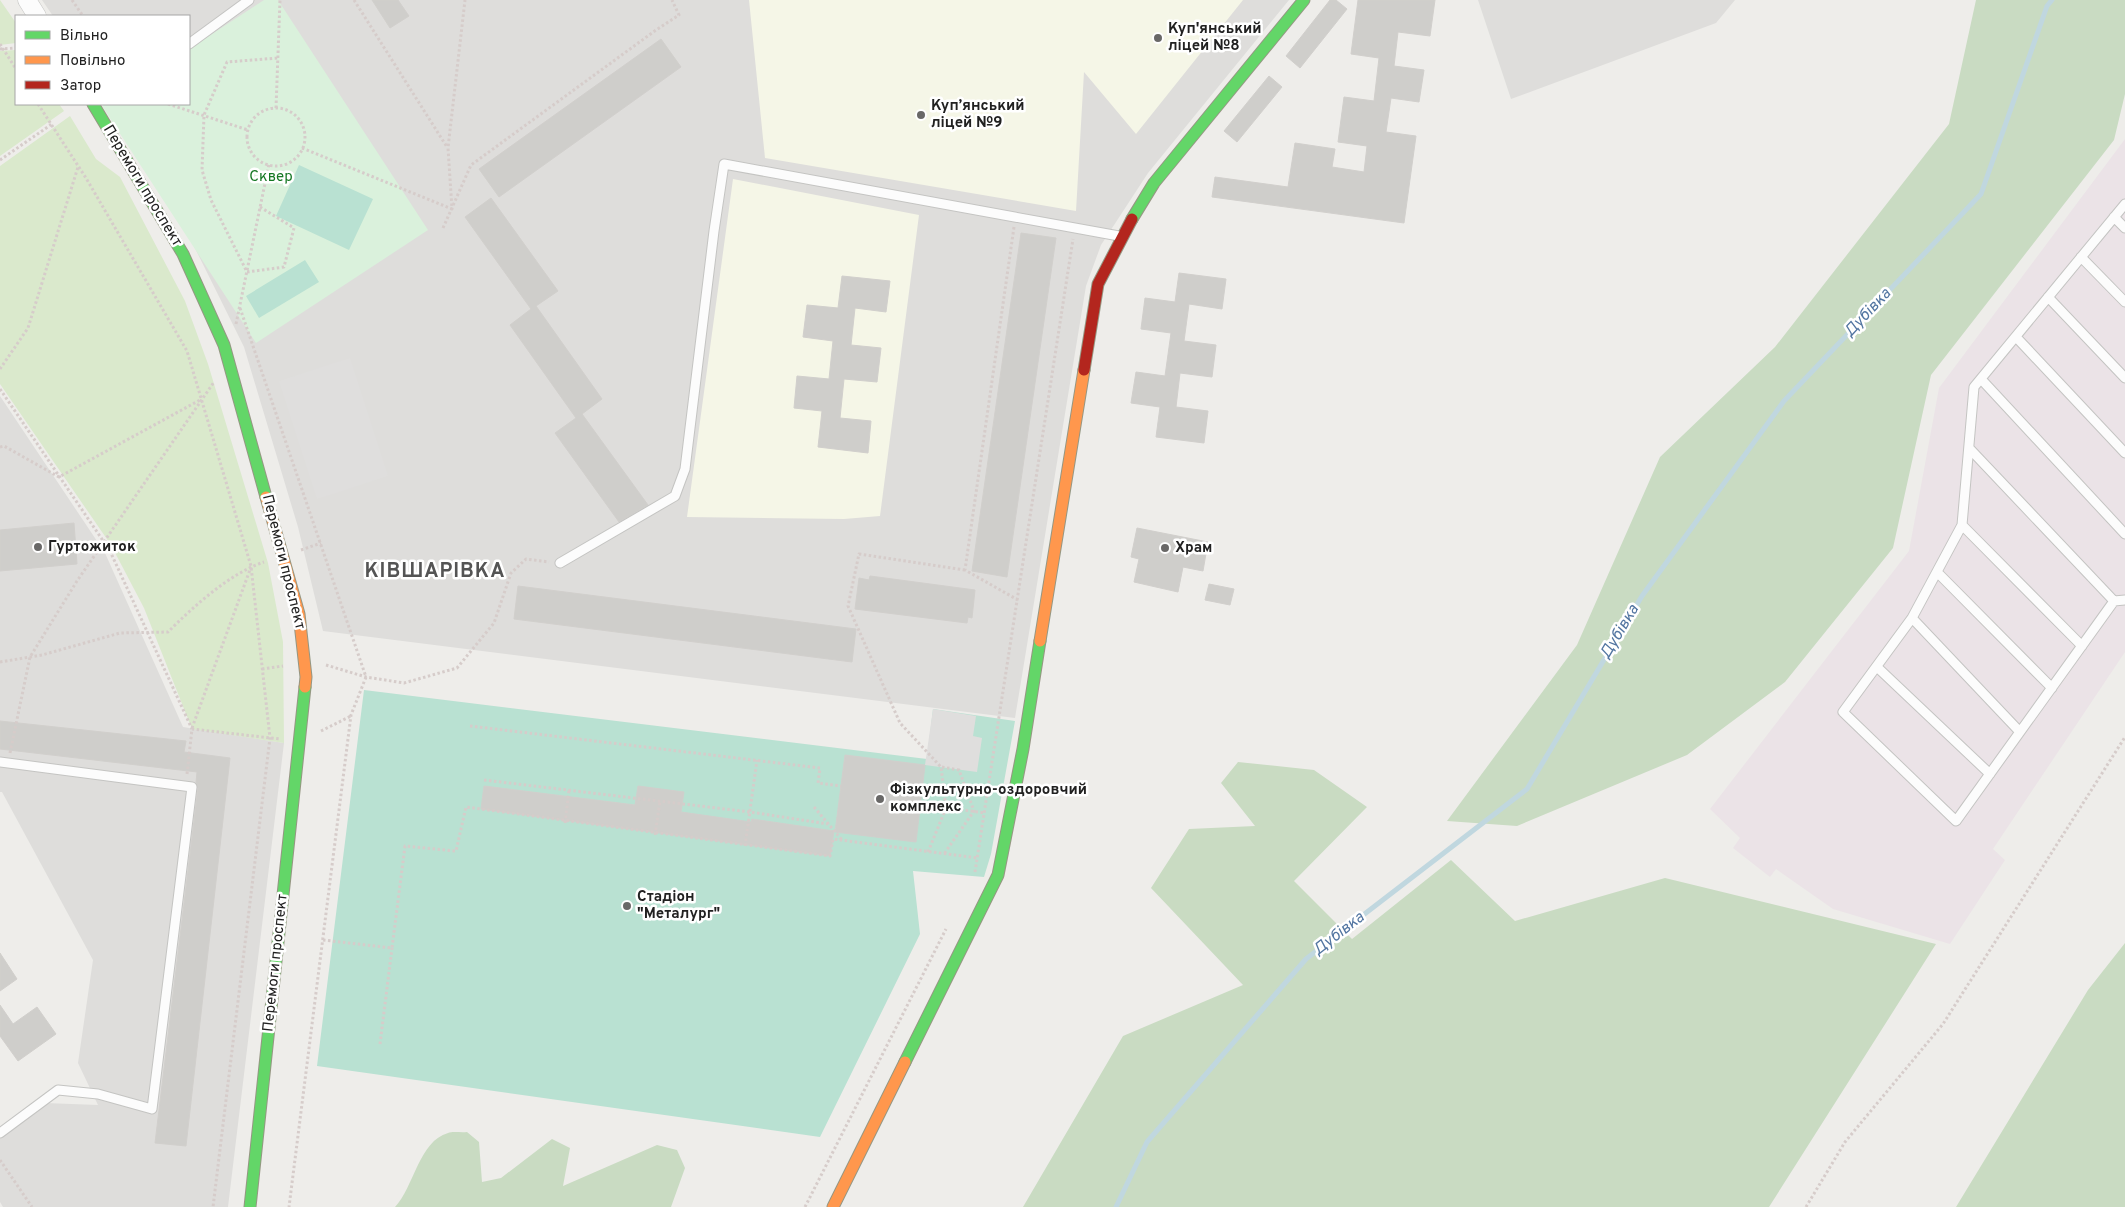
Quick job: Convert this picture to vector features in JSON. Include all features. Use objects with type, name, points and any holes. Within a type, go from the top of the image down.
[{"type":"street","points":[[27,0],[36,15]]},
{"type":"street","points":[[833,1207],[998,875],[1025,740],[1098,284],[1121,237],[1154,183],[1304,0]]},
{"type":"street","name":"Перемоги проспект","points":[[99,106],[182,254],[229,359],[299,614],[306,677],[250,1207]]},
{"type":"lane","points":[[190,43],[249,0]]},
{"type":"lane","points":[[560,563],[675,496],[685,469],[724,164],[1121,237]]},
{"type":"lane","points":[[2125,204],[1974,387],[1962,525],[1912,618],[1843,712],[1956,821],[2114,602],[2125,600]]},
{"type":"lane","points":[[2114,216],[2125,228]]},
{"type":"lane","points":[[2081,257],[2125,302]]},
{"type":"lane","points":[[2048,297],[2125,378]]},
{"type":"lane","points":[[2016,337],[2125,452]]},
{"type":"lane","points":[[1981,379],[2125,534]]},
{"type":"lane","points":[[1969,448],[2114,602]]},
{"type":"lane","points":[[1962,525],[2082,646]]},
{"type":"lane","points":[[1937,572],[2052,688]]},
{"type":"lane","points":[[1912,618],[2020,732]]},
{"type":"lane","points":[[1877,667],[1990,774]]},
{"type":"lane","points":[[0,1133],[58,1090],[98,1094],[152,1109],[192,787],[4,763]]},
{"type":"path","points":[[72,0],[82,15]]},
{"type":"path","points":[[276,108],[280,0]]},
{"type":"path","points":[[354,0],[448,148]]},
{"type":"path","points":[[452,209],[448,148],[465,0]]},
{"type":"path","points":[[443,228],[471,165],[656,30],[679,16],[672,0]]},
{"type":"path","points":[[0,44],[15,68]]},
{"type":"path","points":[[2,49],[15,48]]},
{"type":"path","points":[[247,272],[211,200],[202,170],[204,116],[227,62],[278,58]]},
{"type":"path","points":[[39,105],[78,166],[187,351],[251,566],[270,738],[213,1207]]},
{"type":"path","points":[[171,105],[248,130]]},
{"type":"path","points":[[276,108],[285,109],[294,114],[304,130],[305,139],[302,148],[290,162],[281,165],[269,164],[255,156],[250,149],[248,140],[248,130],[258,114],[266,109],[276,108]]},
{"type":"path","points":[[0,160],[52,124]]},
{"type":"path","points":[[302,148],[452,209]]},
{"type":"path","points":[[234,333],[269,164]]},
{"type":"path","points":[[0,369],[28,328],[78,166]]},
{"type":"path","points":[[247,272],[284,267],[294,228],[260,206]]},
{"type":"path","points":[[965,570],[1016,217]]},
{"type":"path","points":[[972,879],[978,858],[1075,228]]},
{"type":"path","points":[[4,763],[30,657],[104,542],[229,359]]},
{"type":"path","points":[[0,389],[110,551],[192,729]]},
{"type":"path","points":[[59,477],[202,399]]},
{"type":"path","points":[[0,447],[4,446],[59,477]]},
{"type":"path","points":[[283,556],[321,544]]},
{"type":"path","points":[[928,852],[946,808],[941,767],[900,723],[848,606],[859,554],[965,570],[1018,600]]},
{"type":"path","points":[[326,665],[366,677],[404,683],[457,668],[494,623],[511,573],[526,559],[560,563]]},
{"type":"path","points":[[0,662],[30,657],[120,633],[168,632],[194,606],[251,566],[267,561]]},
{"type":"path","points":[[186,786],[192,729],[251,566]]},
{"type":"path","points":[[262,669],[283,666]]},
{"type":"path","points":[[192,729],[299,741],[352,715]]},
{"type":"path","points":[[470,726],[820,768],[818,783],[841,786]]},
{"type":"path","points":[[1806,1207],[1845,1142],[1943,1024],[2125,737]]},
{"type":"path","points":[[745,845],[757,760]]},
{"type":"path","points":[[941,767],[959,770],[974,812]]},
{"type":"path","points":[[484,780],[750,812],[828,824]]},
{"type":"path","points":[[565,821],[569,790]]},
{"type":"path","points":[[656,833],[660,801]]},
{"type":"path","points":[[920,804],[985,813]]},
{"type":"path","points":[[814,806],[843,840]]},
{"type":"path","points":[[380,1044],[405,846],[456,851],[466,807],[830,856],[833,839],[978,858]]},
{"type":"path","points":[[944,854],[974,812]]},
{"type":"path","points":[[806,1207],[949,923]]},
{"type":"path","points":[[323,940],[392,948]]},
{"type":"path","points":[[0,1160],[32,1207]]},
{"type":"shaded area","points":[[42,0],[1289,0],[1148,173],[1101,245],[1086,286],[1015,718],[323,631],[298,527],[244,347],[183,224],[190,105],[190,15],[52,15]]},
{"type":"shaded area","name":"Куп’янський ліцей №9","points":[[749,0],[1243,0],[1136,134],[1084,72],[1076,211],[765,158]]},
{"type":"shaded area","points":[[1478,0],[1735,0],[1716,23],[1511,99]]},
{"type":"shaded area","points":[[2125,139],[2125,652],[1993,849],[2005,860],[1950,944],[1833,909],[1776,869],[1770,877],[1733,848],[1740,838],[1710,809],[1909,551],[1939,388]]},
{"type":"shaded area","points":[[733,179],[919,215],[880,516],[844,519],[687,517]]},
{"type":"shaded area","points":[[350,358],[388,476],[317,499],[279,381]]},
{"type":"shaded area","points":[[0,396],[105,553],[183,727],[284,743],[228,1207],[3,1207],[0,1202],[0,1137],[45,1103],[98,1105],[78,1063],[93,960],[2,792],[0,792]]},
{"type":"shaded area","points":[[933,709],[976,716],[973,736],[982,738],[977,772],[925,765]]},
{"type":"green space","points":[[0,0],[15,22],[15,43],[0,45]]},
{"type":"green space","name":"Сквер","points":[[264,0],[278,0],[428,230],[256,343],[102,106],[190,105],[190,48]]},
{"type":"green space","points":[[1976,0],[2125,0],[2125,94],[2114,140],[1931,375],[1893,548],[1785,682],[1687,755],[1517,826],[1447,821],[1577,645],[1660,457],[1775,347],[1949,124]]},
{"type":"green space","points":[[15,50],[15,105],[60,105],[64,111],[0,156],[0,51]]},
{"type":"green space","points":[[70,116],[96,159],[120,177],[185,301],[208,364],[268,563],[283,642],[284,743],[192,729],[144,608],[111,545],[0,384],[0,166]]},
{"type":"green space","points":[[299,165],[373,199],[349,250],[276,216]]},
{"type":"green space","points":[[305,260],[319,282],[259,318],[246,296]]},
{"type":"green space","name":"Стадіон \"Металург\"","points":[[364,690],[927,759],[933,709],[1015,721],[991,854],[984,877],[913,871],[920,934],[820,1137],[317,1066]]},
{"type":"green space","points":[[1238,762],[1314,770],[1367,807],[1294,881],[1352,939],[1451,860],[1515,921],[1665,878],[1936,944],[1769,1207],[1023,1207],[1123,1036],[1243,985],[1151,888],[1189,829],[1255,826],[1221,783]]},
{"type":"green space","points":[[2125,943],[2125,1207],[1956,1207],[2088,990]]},
{"type":"green space","points":[[467,1132],[479,1142],[482,1182],[501,1178],[552,1139],[570,1148],[563,1186],[657,1145],[677,1150],[685,1168],[671,1207],[395,1207],[402,1198],[423,1155],[430,1145],[448,1133]]},
{"type":"building","points":[[372,0],[398,0],[409,16],[390,28]]},
{"type":"building","points":[[1330,0],[1336,0],[1347,9],[1300,68],[1286,56]]},
{"type":"building","points":[[1358,0],[1435,0],[1430,36],[1398,32],[1394,66],[1424,70],[1419,102],[1391,98],[1386,132],[1416,136],[1404,223],[1212,197],[1215,177],[1288,187],[1295,143],[1335,149],[1332,167],[1364,172],[1367,146],[1338,142],[1344,97],[1374,101],[1379,58],[1351,54]]},
{"type":"building","points":[[661,39],[681,67],[499,197],[479,169]]},
{"type":"building","points":[[1269,76],[1282,87],[1237,142],[1224,131]]},
{"type":"building","points":[[491,198],[558,291],[536,306],[602,399],[582,414],[648,505],[619,522],[555,433],[576,418],[510,325],[531,309],[465,217]]},
{"type":"building","points":[[1021,233],[1056,238],[1007,577],[972,571]]},
{"type":"building","points":[[1179,273],[1226,279],[1222,309],[1189,304],[1184,341],[1216,345],[1212,377],[1180,373],[1176,407],[1208,411],[1204,443],[1156,437],[1160,407],[1131,403],[1136,372],[1165,376],[1171,333],[1141,329],[1145,298],[1175,302]]},
{"type":"building","points":[[842,276],[890,281],[886,312],[855,308],[851,345],[881,348],[877,382],[844,379],[840,418],[871,421],[868,453],[818,447],[822,411],[794,408],[797,376],[829,379],[833,341],[803,337],[807,305],[838,308]]},
{"type":"building","name":"Гуртожиток","points":[[74,523],[77,564],[0,571],[0,530]]},
{"type":"building","points":[[1137,528],[1208,542],[1203,571],[1183,567],[1178,592],[1134,582],[1139,559],[1131,557]]},
{"type":"building","points":[[870,576],[975,590],[972,618],[968,617],[967,623],[855,609],[859,578],[869,580]]},
{"type":"building","points":[[1209,584],[1234,589],[1230,605],[1205,600]]},
{"type":"building","points":[[518,586],[856,629],[852,662],[514,619]]},
{"type":"building","points":[[0,721],[186,741],[184,752],[230,758],[186,1146],[155,1143],[198,788],[196,783],[197,772],[0,749]]},
{"type":"building","name":"Фізкультурно-оздоровчий комплекс","points":[[845,755],[925,765],[916,842],[835,832]]},
{"type":"building","points":[[484,786],[635,805],[638,786],[684,792],[681,812],[751,822],[752,819],[834,831],[830,856],[481,809]]},
{"type":"building","points":[[0,953],[17,979],[0,991]]},
{"type":"building","points":[[0,1005],[13,1024],[37,1007],[56,1034],[18,1061],[0,1036]]},
{"type":"waterway","name":"Дубівка","points":[[1116,1207],[1147,1142],[1306,959],[1527,789],[1642,596],[1784,401],[1981,194],[2047,6],[2052,0]]},
{"type":"traffic: fast","points":[[1132,219],[1154,183],[1304,0]]},
{"type":"traffic: fast","points":[[94,105],[183,254],[224,345],[266,497]]},
{"type":"traffic: fast","points":[[905,1062],[998,875],[1023,749],[1040,641]]},
{"type":"traffic: fast","points":[[250,1207],[305,687]]},
{"type":"traffic: slow","points":[[1040,641],[1084,370]]},
{"type":"traffic: slow","points":[[266,497],[299,614],[306,677],[305,687]]},
{"type":"traffic: slow","points":[[833,1207],[905,1062]]},
{"type":"traffic: jam","points":[[1084,370],[1098,284],[1132,219]]},
{"type":"place","name":"Куп'янський ліцей №8","points":[[1158,38]]},
{"type":"place","name":"Куп’янський ліцей №9","points":[[921,115]]},
{"type":"place","name":"Гуртожиток","points":[[38,547]]},
{"type":"place","name":"Храм","points":[[1165,548]]},
{"type":"place","name":"Фізкультурно-оздоровчий комплекс","points":[[880,799]]},
{"type":"place","name":"Стадіон \"Металург\"","points":[[627,906]]},
{"type":"district","name":"КІВШАРІВКА","points":[[435,572]]}]
